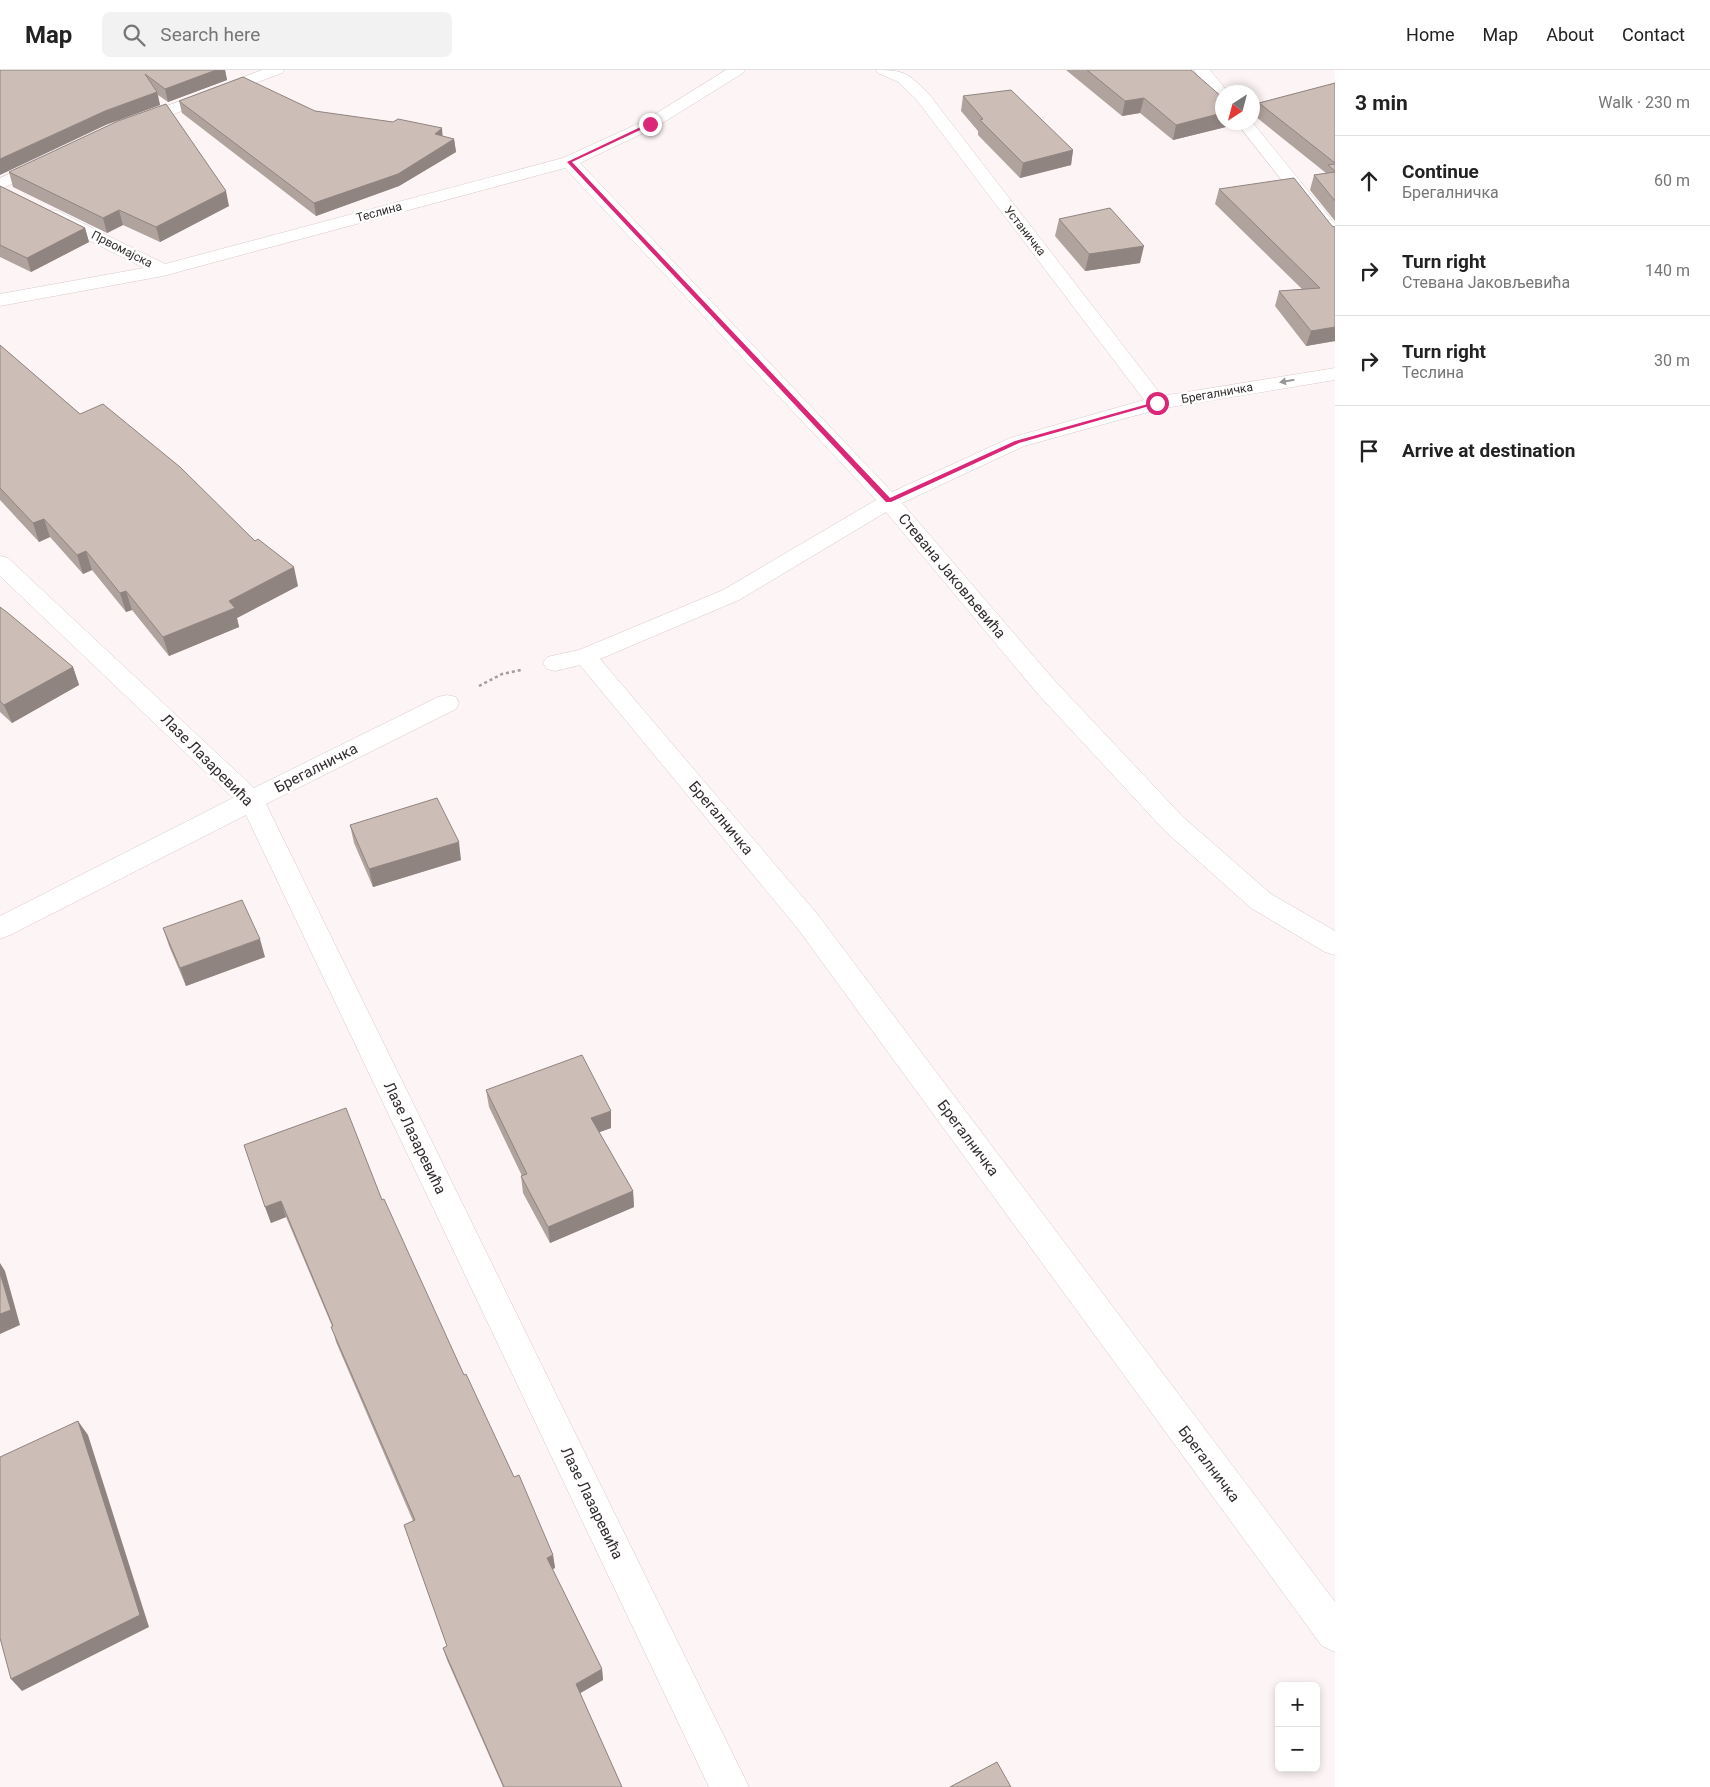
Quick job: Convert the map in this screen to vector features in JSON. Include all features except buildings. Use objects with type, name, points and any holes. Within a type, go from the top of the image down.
[{"type":"street","name":"Теслина","points":[[0,300],[163,270],[569,162],[650,124],[738,70]]},
{"type":"street","name":"Устаничка","points":[[884,70],[904,79],[922,96],[1157,403]]},
{"type":"street","points":[[1202,70],[1215,87]]},
{"type":"street","points":[[124,127],[265,71]]},
{"type":"street","points":[[1250,130],[1335,236]]},
{"type":"street","points":[[0,184],[62,155]]},
{"type":"street","name":"Стевана Јаковљевића","points":[[569,162],[889,501],[1046,687],[1174,824],[1261,901],[1335,944]]},
{"type":"street","points":[[0,189],[17,197]]},
{"type":"street","name":"Првомајска","points":[[34,206],[163,270]]},
{"type":"street","name":"Брегалничка","points":[[556,663],[585,656],[731,595],[889,501],[1017,442],[1157,403],[1335,374]]},
{"type":"street","name":"Лазе Лазаревића","points":[[0,563],[252,801],[729,1787]]},
{"type":"street","name":"Брегалничка","points":[[585,656],[808,922],[1335,1634]]},
{"type":"street","name":"Брегалничка","points":[[0,928],[388,731],[447,703]]},
{"type":"path","points":[[447,703],[502,674],[556,663]]},
{"type":"route","points":[[650,124],[569,162],[889,501],[1017,442],[1157,403]]}]
